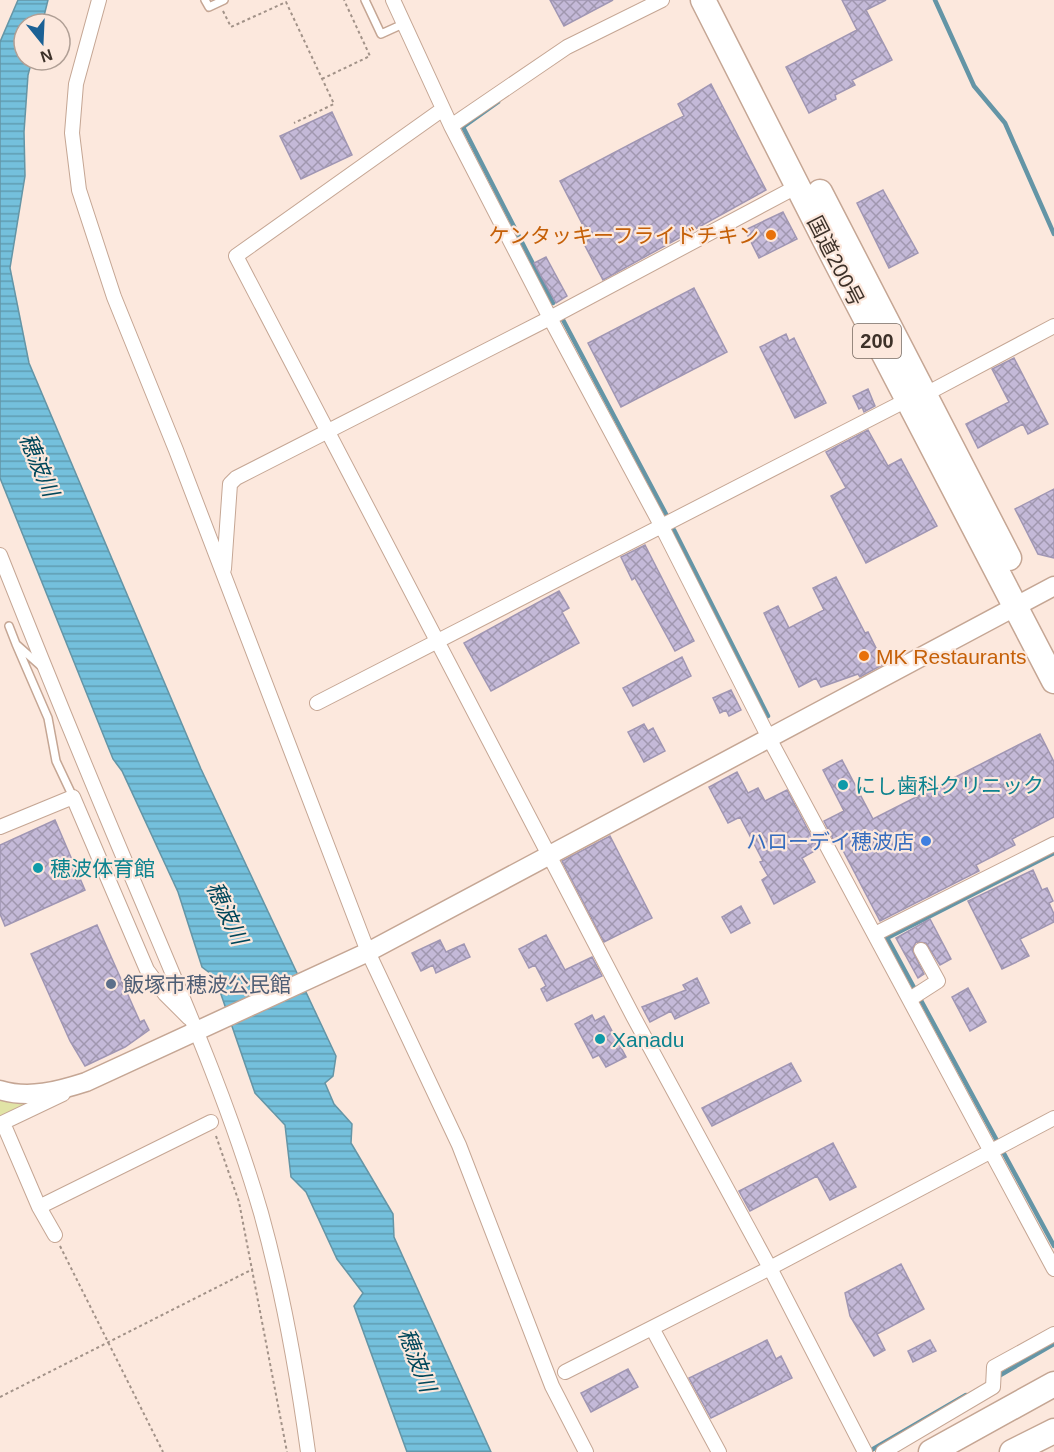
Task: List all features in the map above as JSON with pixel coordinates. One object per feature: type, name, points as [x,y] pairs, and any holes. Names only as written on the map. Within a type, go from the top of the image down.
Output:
[{"type":"highway","name":"国道200号","points":[[704,0],[798,186],[916,398],[1023,603],[1054,681]]},
{"type":"highway","name":"国道200号","points":[[722,0],[916,398]]},
{"type":"highway","name":"国道200号","points":[[1023,603],[1054,648]]},
{"type":"highway","points":[[931,1452],[1054,1384]]},
{"type":"highway","points":[[1020,1448],[1054,1431]]},
{"type":"street","points":[[99,0],[76,84],[72,133],[79,190],[114,297],[224,575],[368,952],[459,1146],[552,1386],[586,1452]]},
{"type":"street","points":[[393,0],[451,126],[550,318],[663,527],[770,740],[875,934],[915,995],[997,1150],[1054,1269]]},
{"type":"street","points":[[451,126],[567,47],[662,0]]},
{"type":"street","points":[[443,109],[236,256],[440,642],[649,1047],[770,1268],[865,1451]]},
{"type":"street","points":[[224,575],[230,484],[236,478],[550,318],[798,186]]},
{"type":"street","points":[[317,703],[1054,326]]},
{"type":"street","points":[[0,555],[46,672],[197,1026],[260,1212],[296,1358],[308,1452]]},
{"type":"street","points":[[55,1235],[39,1207],[2,1124],[197,1026],[368,952],[770,740],[1054,586]]},
{"type":"street","points":[[0,827],[73,797],[147,970],[165,994],[197,1026]]},
{"type":"street","points":[[875,934],[1054,844]]},
{"type":"street","points":[[915,995],[938,981],[921,950]]},
{"type":"street","points":[[0,1090],[24,1094],[55,1092],[86,1082]]},
{"type":"street","points":[[565,1372],[770,1268],[1054,1118]]},
{"type":"street","points":[[39,1207],[211,1122]]},
{"type":"street","points":[[652,1328],[719,1452]]},
{"type":"street","points":[[883,1452],[993,1387],[994,1368],[1054,1334]]},
{"type":"lane","points":[[205,0],[208,7],[221,1]]},
{"type":"lane","points":[[365,0],[381,34],[403,24]]},
{"type":"lane","points":[[9,626],[48,718],[56,761],[73,797]]},
{"type":"lane","points":[[16,644],[46,672]]},
{"type":"path","points":[[221,1],[231,27],[290,0]]},
{"type":"path","points":[[322,79],[370,56],[344,0]]},
{"type":"path","points":[[286,2],[334,104],[294,123]]},
{"type":"path","points":[[211,1122],[239,1202],[287,1452]]},
{"type":"path","points":[[55,1235],[163,1452]]},
{"type":"path","points":[[0,1398],[253,1269]]},
{"type":"green space","points":[[0,1099],[35,1102],[0,1120]]},
{"type":"water","points":[[18,0],[48,0],[45,12],[13,12]]},
{"type":"water","name":"穂波川","points":[[12,14],[12,72],[29,72],[24,132],[25,176],[10,268],[29,363],[201,769],[336,1056],[333,1076],[325,1083],[334,1104],[352,1124],[351,1143],[393,1214],[394,1237],[491,1452],[407,1452],[354,1306],[363,1293],[337,1259],[306,1192],[291,1177],[285,1125],[255,1093],[215,977],[202,967],[178,892],[122,771],[113,759],[0,478],[0,42]]},
{"type":"building","points":[[550,0],[613,0],[564,26]]},
{"type":"building","points":[[842,0],[886,0],[866,10],[892,60],[852,80],[855,85],[835,95],[836,99],[809,113],[786,67],[857,30]]},
{"type":"building","points":[[711,84],[766,190],[603,280],[582,240],[589,237],[560,181],[684,116],[678,104]]},
{"type":"building","points":[[332,112],[352,155],[301,179],[280,136]]},
{"type":"building","points":[[883,190],[918,253],[889,268],[857,203]]},
{"type":"building","name":"ケンタッキーフライドチキン","points":[[783,212],[797,239],[759,258],[745,230]]},
{"type":"building","points":[[546,257],[567,296],[556,303],[534,263]]},
{"type":"building","points":[[694,288],[727,352],[621,407],[588,343]]},
{"type":"building","points":[[786,334],[789,341],[794,338],[826,403],[795,418],[760,347]]},
{"type":"building","points":[[1014,358],[1048,424],[1028,434],[1023,424],[978,448],[966,424],[1009,402],[992,369]]},
{"type":"building","points":[[868,389],[875,406],[864,412],[862,407],[859,409],[853,396]]},
{"type":"building","points":[[868,430],[888,466],[901,459],[937,526],[866,563],[831,496],[846,488],[826,452]]},
{"type":"building","points":[[1054,489],[1054,558],[1038,554],[1015,509]]},
{"type":"building","points":[[645,545],[694,641],[675,651],[635,578],[632,580],[621,557]]},
{"type":"building","points":[[836,577],[884,664],[860,677],[858,674],[821,687],[816,678],[799,687],[764,613],[778,606],[789,628],[824,610],[813,588]]},
{"type":"building","points":[[559,591],[569,608],[562,612],[579,643],[491,691],[464,643]]},
{"type":"building","points":[[682,657],[691,676],[633,706],[623,688]]},
{"type":"building","points":[[731,690],[741,710],[729,716],[726,710],[720,713],[713,698]]},
{"type":"building","points":[[644,724],[648,731],[653,728],[665,751],[644,762],[628,732]]},
{"type":"building","name":"ハローデイ穂波店","points":[[1040,734],[1054,762],[1054,817],[1012,839],[1015,845],[976,865],[979,871],[880,921],[837,839],[834,841],[824,821],[844,811],[823,770],[842,760],[873,819]]},
{"type":"building","points":[[737,772],[748,793],[758,788],[765,801],[787,790],[818,849],[802,858],[815,882],[774,904],[762,880],[768,876],[760,862],[763,861],[740,817],[728,823],[709,787]]},
{"type":"building","name":"穂波体育館","points":[[55,820],[85,890],[5,926],[0,914],[0,845]]},
{"type":"building","points":[[610,836],[652,918],[604,942],[562,861]]},
{"type":"building","points":[[1033,870],[1042,890],[1047,888],[1053,901],[1049,903],[1054,914],[1054,922],[1020,939],[1029,956],[1002,969],[968,901]]},
{"type":"building","points":[[741,906],[750,923],[731,933],[722,917]]},
{"type":"building","points":[[930,919],[951,959],[940,965],[926,943],[916,942],[912,950],[924,974],[918,978],[896,938]]},
{"type":"building","name":"飯塚市穂波公民館","points":[[97,925],[140,1022],[144,1020],[149,1030],[125,1047],[85,1066],[70,1041],[31,954]]},
{"type":"building","points":[[546,935],[565,970],[592,957],[602,976],[547,1001],[541,989],[546,986],[535,965],[529,968],[519,949]]},
{"type":"building","points":[[440,940],[446,952],[464,944],[470,957],[436,973],[433,965],[421,971],[412,953]]},
{"type":"building","points":[[697,978],[709,1003],[675,1019],[671,1011],[650,1022],[642,1007],[686,990],[683,985]]},
{"type":"building","points":[[968,988],[986,1022],[970,1031],[952,997]]},
{"type":"building","name":"Xanadu","points":[[592,1015],[595,1021],[604,1016],[626,1057],[606,1067],[599,1055],[593,1058],[575,1024]]},
{"type":"building","points":[[791,1063],[801,1081],[712,1126],[702,1108]]},
{"type":"building","points":[[833,1143],[856,1187],[830,1200],[817,1176],[750,1211],[739,1191]]},
{"type":"building","points":[[901,1264],[924,1309],[877,1334],[885,1350],[874,1356],[850,1316],[845,1293]]},
{"type":"building","points":[[767,1340],[776,1359],[781,1356],[792,1378],[711,1418],[689,1378]]},
{"type":"building","points":[[930,1340],[936,1351],[913,1362],[908,1351]]},
{"type":"building","points":[[628,1369],[638,1387],[591,1412],[581,1393]]},
{"type":"waterway","points":[[935,0],[974,86],[1005,123],[1054,234]]},
{"type":"waterway","points":[[498,102],[463,127],[553,303]]},
{"type":"waterway","points":[[562,318],[667,516]]},
{"type":"waterway","points":[[674,530],[768,716]]},
{"type":"waterway","points":[[887,938],[1054,853]]},
{"type":"waterway","points":[[885,934],[1054,1246]]},
{"type":"waterway","points":[[997,1377],[1054,1344]]},
{"type":"waterway","points":[[868,1452],[966,1395]]},
{"type":"place","name":"ケンタッキーフライドチキン","points":[[771,235]]},
{"type":"place","name":"MK Restaurants","points":[[864,656]]},
{"type":"place","name":"にし歯科クリニック","points":[[843,785]]},
{"type":"place","name":"ハローデイ穂波店","points":[[926,841]]},
{"type":"place","name":"穂波体育館","points":[[38,868]]},
{"type":"place","name":"飯塚市穂波公民館","points":[[111,984]]},
{"type":"place","name":"Xanadu","points":[[600,1039]]}]
